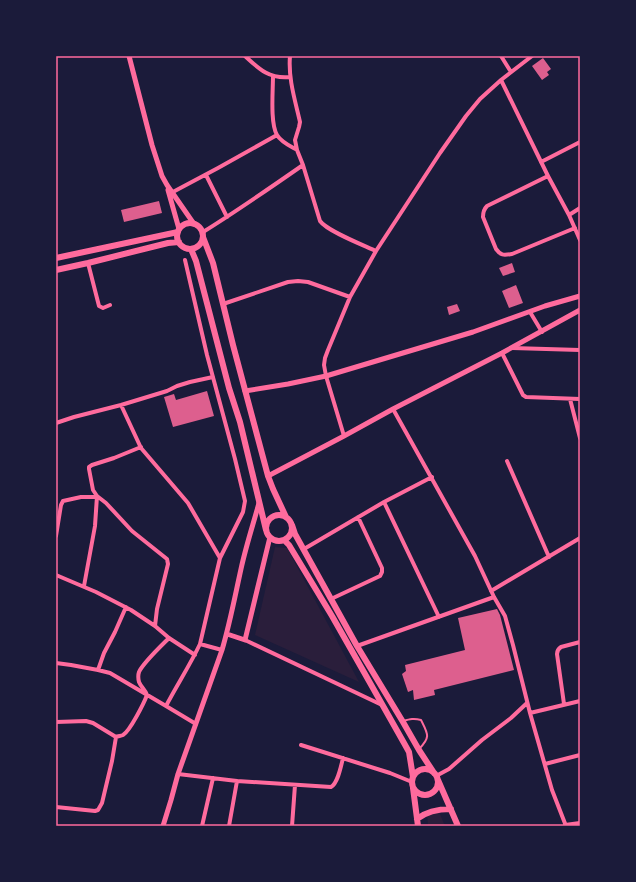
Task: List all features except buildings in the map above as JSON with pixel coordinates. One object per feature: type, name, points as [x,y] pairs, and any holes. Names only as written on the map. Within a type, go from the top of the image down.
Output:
[{"type":"main road","points":[[56,258],[179,230],[187,224],[194,224],[198,226],[203,234],[213,263],[245,391],[268,476],[273,489],[286,517],[291,522],[304,549],[357,646],[436,776],[458,826]]},
{"type":"main road","points":[[179,230],[179,242],[183,247],[191,249],[200,244],[203,234]]},
{"type":"main road","points":[[56,270],[168,243],[179,242]]},
{"type":"main road","points":[[191,249],[196,261],[229,388],[240,422],[266,530],[270,537],[281,541],[290,534],[292,526]]},
{"type":"main road","points":[[266,530],[267,522],[272,517],[279,515],[286,517]]},
{"type":"main road","points":[[284,540],[289,545],[332,616],[409,752],[418,826]]},
{"type":"main road","points":[[426,770],[436,776],[436,788],[430,794],[422,794],[415,790],[413,782],[415,774],[418,771],[426,770]]},
{"type":"main road","points":[[417,819],[423,814],[432,811],[451,809]]},
{"type":"street","points":[[129,56],[152,145],[162,176],[170,193],[194,224]]},
{"type":"street","points":[[245,56],[261,70],[273,76],[290,77]]},
{"type":"street","points":[[290,56],[290,77],[300,122],[296,140],[297,150],[321,223],[330,229],[376,251]]},
{"type":"street","points":[[501,56],[511,72]]},
{"type":"street","points":[[344,436],[324,366],[325,358],[350,297],[376,251],[466,116],[480,99],[501,80],[532,56]]},
{"type":"street","points":[[273,76],[272,107],[277,135],[289,146],[297,150]]},
{"type":"street","points":[[501,80],[548,176],[569,215],[580,240]]},
{"type":"street","points":[[170,193],[206,175],[277,135]]},
{"type":"street","points":[[541,162],[580,142]]},
{"type":"street","points":[[203,234],[303,165]]},
{"type":"street","points":[[206,175],[227,218]]},
{"type":"street","points":[[548,176],[484,208],[483,217],[496,249],[499,254],[512,254],[575,228]]},
{"type":"street","points":[[170,193],[179,230]]},
{"type":"street","points":[[569,215],[580,208]]},
{"type":"street","points":[[166,706],[200,644],[220,558],[242,512],[245,501],[185,260]]},
{"type":"street","points":[[88,263],[100,306],[103,308],[110,305]]},
{"type":"street","points":[[223,304],[288,282],[298,281],[308,282],[350,297]]},
{"type":"street","points":[[245,391],[326,376],[473,332],[580,296]]},
{"type":"street","points":[[268,476],[393,409],[502,354],[580,310]]},
{"type":"street","points":[[530,312],[542,332]]},
{"type":"street","points":[[571,315],[580,315]]},
{"type":"street","points":[[512,348],[580,350]]},
{"type":"street","points":[[502,354],[523,395],[526,397],[580,399]]},
{"type":"street","points":[[56,423],[167,391],[190,382],[213,377]]},
{"type":"street","points":[[570,399],[580,438]]},
{"type":"street","points":[[121,405],[140,447],[188,503],[220,558]]},
{"type":"street","points":[[393,409],[475,556],[491,591],[505,616],[527,703],[552,790],[565,825],[580,823]]},
{"type":"street","points":[[84,586],[95,526],[97,497],[88,469],[89,466],[120,456],[140,447]]},
{"type":"street","points":[[507,461],[549,557]]},
{"type":"street","points":[[304,549],[384,502],[432,477]]},
{"type":"street","points":[[56,536],[63,501],[81,497],[97,497],[106,504],[132,531],[167,559],[168,564],[154,626]]},
{"type":"street","points":[[384,502],[439,617]]},
{"type":"street","points":[[162,826],[178,774],[227,634],[250,532],[259,503]]},
{"type":"street","points":[[331,599],[380,576],[382,572],[382,568],[358,517]]},
{"type":"street","points":[[245,640],[270,537]]},
{"type":"street","points":[[491,591],[580,538]]},
{"type":"street","points":[[56,575],[84,586],[126,607],[195,655]]},
{"type":"street","points":[[357,646],[494,597]]},
{"type":"street","points":[[98,670],[104,653],[126,607]]},
{"type":"street","points":[[227,634],[245,640],[383,706]]},
{"type":"street","points":[[147,695],[146,691],[138,681],[138,674],[169,638]]},
{"type":"street","points":[[564,704],[557,651],[561,646],[580,642]]},
{"type":"street","points":[[200,644],[222,650]]},
{"type":"street","points":[[56,663],[71,664],[110,673],[196,724]]},
{"type":"street","points":[[56,722],[86,721],[93,723],[116,737],[123,735],[136,717],[147,695]]},
{"type":"street","points":[[530,713],[580,700]]},
{"type":"street","points":[[436,776],[449,769],[527,703]]},
{"type":"street","points":[[56,807],[95,811],[98,810],[102,803],[116,737]]},
{"type":"street","points":[[302,745],[390,773],[413,782]]},
{"type":"street","points":[[545,764],[580,755]]},
{"type":"street","points":[[178,774],[237,781],[326,787],[333,786],[336,782],[343,758]]},
{"type":"street","points":[[202,826],[213,778]]},
{"type":"street","points":[[229,826],[237,781]]},
{"type":"street","points":[[292,826],[295,785]]},
{"type":"lane","points":[[403,722],[416,718],[421,720],[428,735],[426,742],[419,750]]},
{"type":"shaded area","points":[[275,547],[287,548],[359,682],[255,635]]},
{"type":"shaded area","points":[[437,807],[445,826],[428,826],[427,811]]}]
